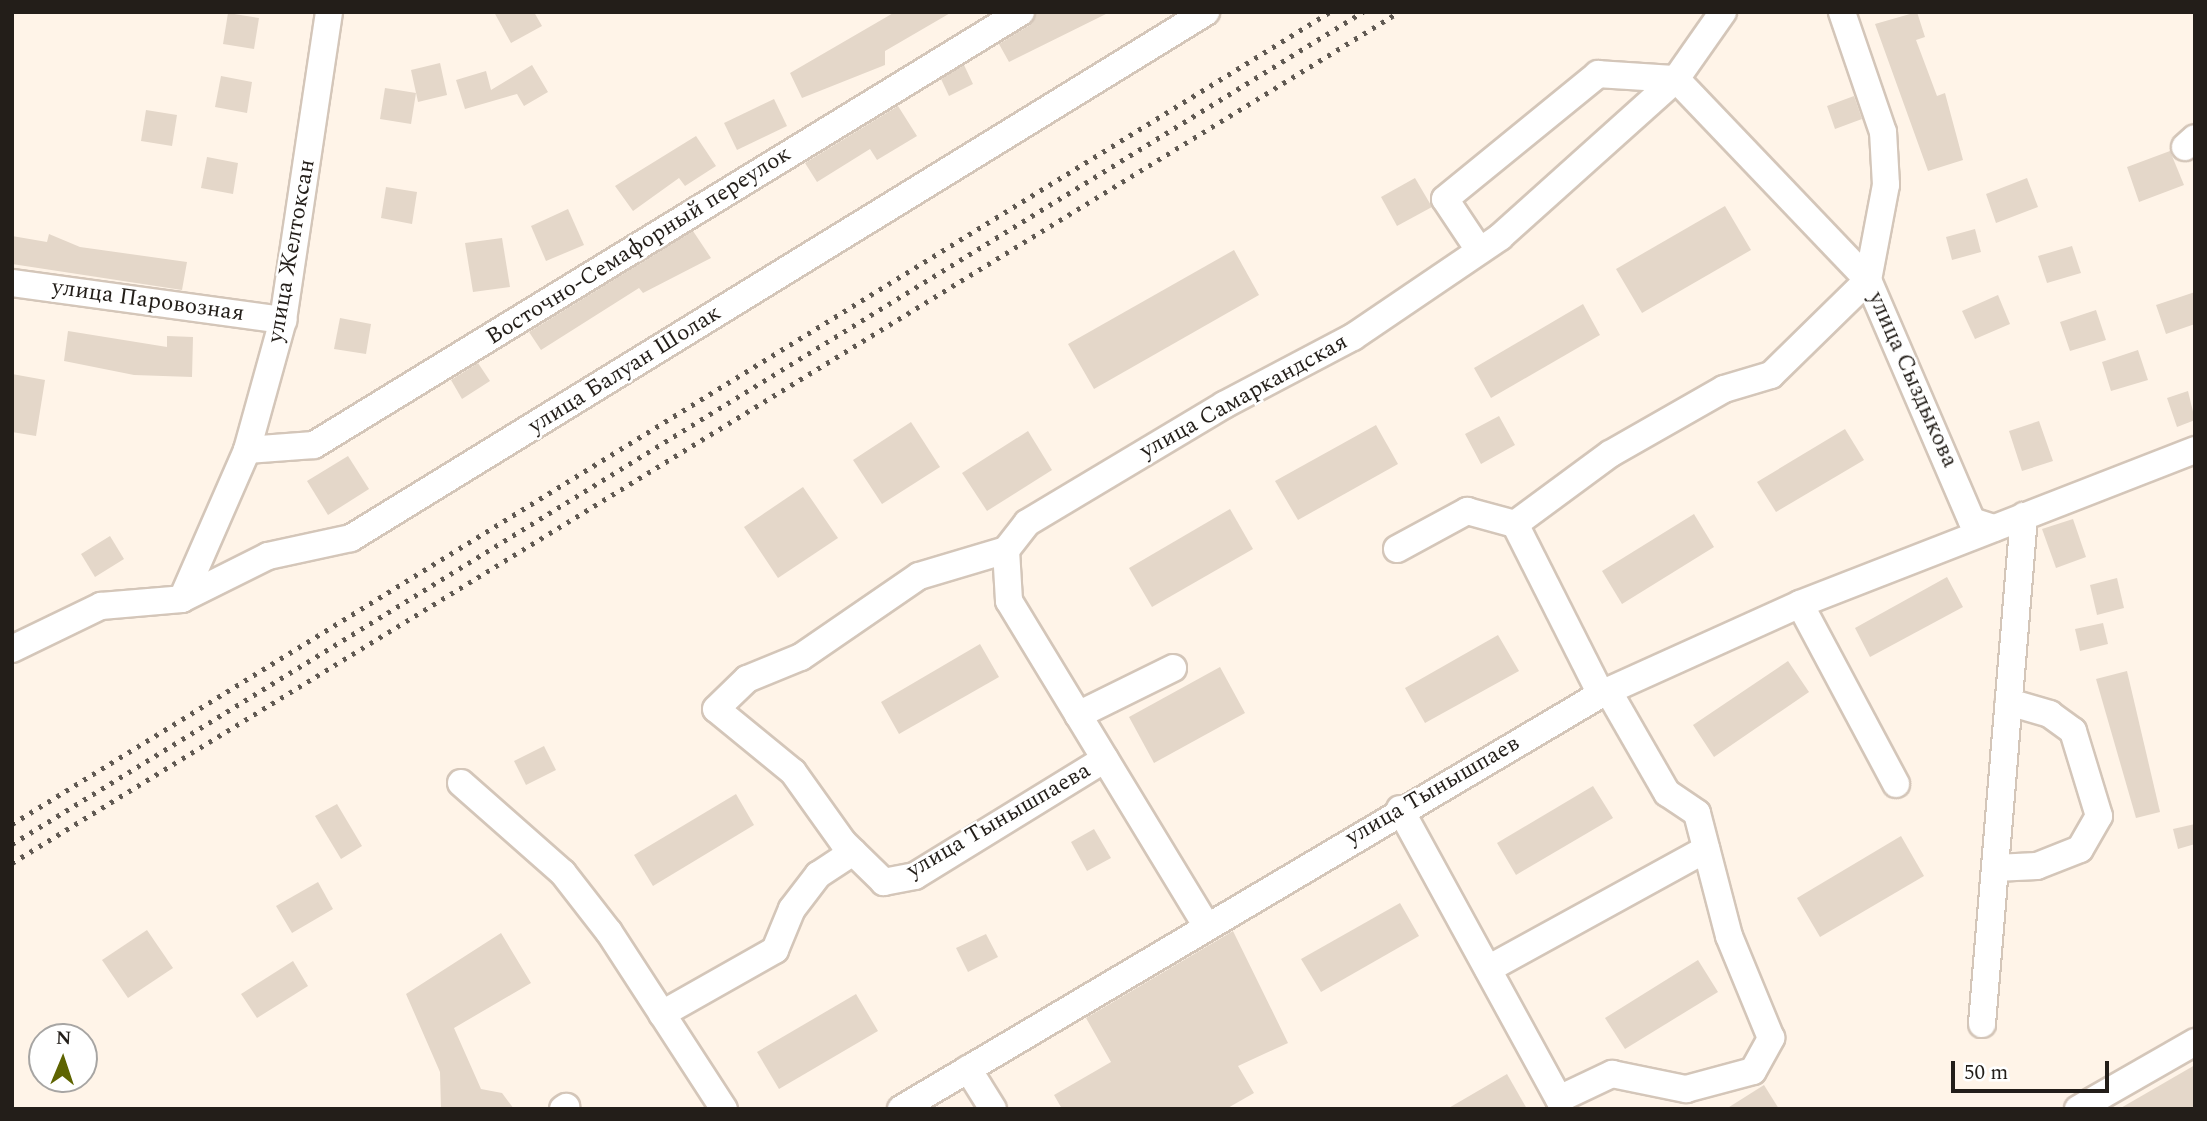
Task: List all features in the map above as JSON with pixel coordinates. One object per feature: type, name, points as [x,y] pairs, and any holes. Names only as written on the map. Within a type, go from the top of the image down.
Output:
[{"type":"street","name":"улица Желтоксан","points":[[182,599],[247,450],[284,320],[329,12]]},
{"type":"street","name":"Восточно-Семафорный переулок","points":[[247,450],[314,445],[1021,12]]},
{"type":"street","name":"улица Балуан Шолак","points":[[12,649],[101,606],[182,599],[268,556],[351,538],[1206,12]]},
{"type":"street","name":"улица Самаркандская","points":[[1006,550],[1027,523],[1224,405],[1353,337],[1479,250],[1676,79],[1723,12]]},
{"type":"street","points":[[1515,524],[1610,453],[1724,389],[1770,375],[1868,280],[1885,185],[1883,132],[1842,12]]},
{"type":"street","points":[[1479,250],[1445,199],[1598,74],[1676,79]]},
{"type":"street","name":"улица Сыздыкова","points":[[1676,79],[1868,280],[1972,521],[1994,528]]},
{"type":"street","name":"улица Паровозная","points":[[12,283],[284,320]]},
{"type":"street","name":"улица Тынышпаев","points":[[901,1109],[1205,923],[1605,693],[1800,604],[2195,450]]},
{"type":"street","points":[[1397,549],[1466,512],[1515,524],[1605,693],[1667,793],[1697,813],[1730,936],[1772,1038],[1753,1071],[1686,1090],[1612,1074],[1557,1104],[1488,969],[1400,809]]},
{"type":"street","points":[[1982,1024],[2024,516]]},
{"type":"street","name":"улица Тынышпаева","points":[[1105,759],[915,876],[884,882],[853,852],[793,772],[716,709],[747,679],[801,657],[919,576],[1006,550],[1009,601],[1205,923]]},
{"type":"street","points":[[1800,604],[1896,783]]},
{"type":"street","points":[[1079,715],[1173,668]]},
{"type":"street","points":[[1995,868],[2037,866],[2080,849],[2099,816],[2073,731],[2050,714],[2009,702]]},
{"type":"street","points":[[461,783],[563,873],[663,1014],[724,1109]]},
{"type":"street","points":[[1488,969],[1706,849]]},
{"type":"street","points":[[663,1014],[775,950],[792,909],[818,875],[853,852]]},
{"type":"street","points":[[2078,1109],[2195,1042]]},
{"type":"street","points":[[968,1069],[993,1109]]},
{"type":"building","points":[[494,12],[534,12],[542,26],[511,43]]},
{"type":"building","points":[[895,12],[952,12],[885,51],[885,65],[802,98],[790,73]]},
{"type":"building","points":[[1037,12],[1110,12],[1009,62],[999,44],[1030,25]]},
{"type":"building","points":[[1917,12],[1925,37],[1916,40],[1937,96],[1945,93],[1963,160],[1928,171],[1875,24]]},
{"type":"building","points":[[228,13],[259,18],[254,49],[223,44]]},
{"type":"building","points":[[440,63],[447,95],[418,102],[411,70]]},
{"type":"building","points":[[532,65],[548,92],[524,106],[517,94],[465,109],[456,80],[486,71],[491,90]]},
{"type":"building","points":[[964,65],[973,84],[949,96],[941,79]]},
{"type":"building","points":[[221,76],[252,82],[247,113],[215,107]]},
{"type":"building","points":[[385,88],[416,93],[411,124],[380,119]]},
{"type":"building","points":[[1854,96],[1862,119],[1835,129],[1827,106]]},
{"type":"building","points":[[774,99],[787,126],[737,150],[724,123]]},
{"type":"building","points":[[898,106],[917,136],[877,160],[870,149],[817,182],[805,163]]},
{"type":"building","points":[[146,110],[177,115],[172,146],[141,141]]},
{"type":"building","points":[[696,136],[716,166],[685,186],[679,178],[633,211],[615,186]]},
{"type":"building","points":[[2170,151],[2184,185],[2139,202],[2127,167]]},
{"type":"building","points":[[207,157],[238,163],[233,194],[201,188]]},
{"type":"building","points":[[1415,178],[1432,207],[1397,226],[1381,197]]},
{"type":"building","points":[[2027,178],[2038,207],[1996,223],[1986,194]]},
{"type":"building","points":[[386,187],[417,192],[412,224],[381,218]]},
{"type":"building","points":[[1725,206],[1751,250],[1642,313],[1616,269]]},
{"type":"building","points":[[568,209],[584,245],[546,261],[531,226]]},
{"type":"building","points":[[1975,229],[1981,252],[1952,260],[1946,237]]},
{"type":"building","points":[[693,231],[711,258],[643,293],[639,288],[541,350],[529,332]]},
{"type":"building","points":[[49,234],[80,247],[187,262],[182,290],[12,264],[12,236],[47,242]]},
{"type":"building","points":[[502,238],[510,287],[473,292],[465,243]]},
{"type":"building","points":[[2072,246],[2081,273],[2047,283],[2038,256]]},
{"type":"building","points":[[1234,250],[1259,295],[1094,389],[1068,344]]},
{"type":"building","points":[[2195,292],[2195,324],[2166,334],[2156,305]]},
{"type":"building","points":[[1998,295],[2010,324],[1975,339],[1962,311]]},
{"type":"building","points":[[1583,304],[1600,335],[1491,398],[1474,368]]},
{"type":"building","points":[[2096,310],[2106,340],[2070,351],[2060,322]]},
{"type":"building","points":[[340,318],[371,324],[366,354],[334,349]]},
{"type":"building","points":[[68,331],[167,347],[167,336],[193,337],[192,377],[134,375],[64,361]]},
{"type":"building","points":[[2138,350],[2148,380],[2111,391],[2102,362]]},
{"type":"building","points":[[478,363],[490,381],[462,399],[451,380]]},
{"type":"building","points":[[12,374],[45,380],[36,436],[12,432]]},
{"type":"building","points":[[2188,391],[2195,420],[2177,427],[2167,398]]},
{"type":"building","points":[[1499,416],[1515,445],[1481,464],[1465,434]]},
{"type":"building","points":[[2039,421],[2053,461],[2022,471],[2009,431]]},
{"type":"building","points":[[911,422],[940,467],[882,504],[853,460]]},
{"type":"building","points":[[1376,425],[1398,464],[1298,520],[1275,481]]},
{"type":"building","points":[[1845,429],[1864,460],[1776,512],[1757,482]]},
{"type":"building","points":[[1028,431],[1052,470],[987,511],[962,473]]},
{"type":"building","points":[[348,456],[369,489],[328,515],[307,481]]},
{"type":"building","points":[[803,487],[838,538],[778,578],[744,527]]},
{"type":"building","points":[[1230,509],[1253,549],[1152,607],[1129,568]]},
{"type":"building","points":[[1694,514],[1714,547],[1622,604],[1602,571]]},
{"type":"building","points":[[2073,519],[2086,557],[2056,568],[2042,529]]},
{"type":"building","points":[[110,536],[124,559],[95,577],[81,554]]},
{"type":"building","points":[[1947,577],[1963,607],[1870,657],[1855,628]]},
{"type":"building","points":[[2117,578],[2124,608],[2097,615],[2090,585]]},
{"type":"building","points":[[2103,623],[2108,644],[2080,651],[2075,629]]},
{"type":"building","points":[[1498,635],[1519,671],[1425,723],[1405,688]]},
{"type":"building","points":[[980,644],[999,677],[899,734],[881,702]]},
{"type":"building","points":[[1788,661],[1809,692],[1714,757],[1693,725]]},
{"type":"building","points":[[1220,667],[1245,713],[1154,763],[1129,717]]},
{"type":"building","points":[[2127,671],[2160,812],[2136,818],[2096,679]]},
{"type":"building","points":[[544,746],[556,770],[526,785],[514,761]]},
{"type":"building","points":[[1593,786],[1613,818],[1516,875],[1497,843]]},
{"type":"building","points":[[736,794],[754,825],[653,886],[634,855]]},
{"type":"building","points":[[337,804],[362,846],[341,859],[315,816]]},
{"type":"building","points":[[2195,824],[2195,844],[2178,849],[2173,829]]},
{"type":"building","points":[[1094,829],[1111,858],[1087,871],[1071,842]]},
{"type":"building","points":[[1901,836],[1924,876],[1820,937],[1797,898]]},
{"type":"building","points":[[318,882],[333,909],[292,933],[276,906]]},
{"type":"building","points":[[1400,903],[1419,936],[1321,992],[1301,959]]},
{"type":"building","points":[[147,930],[173,968],[128,998],[102,960]]},
{"type":"building","points":[[1233,931],[1288,1043],[1238,1066],[1254,1093],[1226,1109],[1062,1109],[1054,1095],[1111,1062],[1086,1018]]},
{"type":"building","points":[[501,933],[531,983],[454,1028],[481,1089],[502,1093],[514,1109],[441,1109],[440,1072],[406,994]]},
{"type":"building","points":[[986,934],[998,957],[968,972],[956,948]]},
{"type":"building","points":[[1698,960],[1718,992],[1625,1049],[1605,1018]]},
{"type":"building","points":[[293,961],[308,986],[257,1018],[241,994]]},
{"type":"building","points":[[856,994],[878,1031],[779,1089],[757,1052]]},
{"type":"building","points":[[2195,1065],[2195,1109],[2119,1109]]},
{"type":"building","points":[[1507,1074],[1527,1109],[1447,1109]]},
{"type":"building","points":[[1764,1085],[1779,1109],[1726,1109]]},
{"type":"railway","points":[[12,824],[1330,12]]},
{"type":"railway","points":[[12,844],[1363,12]]},
{"type":"railway","points":[[12,863],[1399,12]]}]
